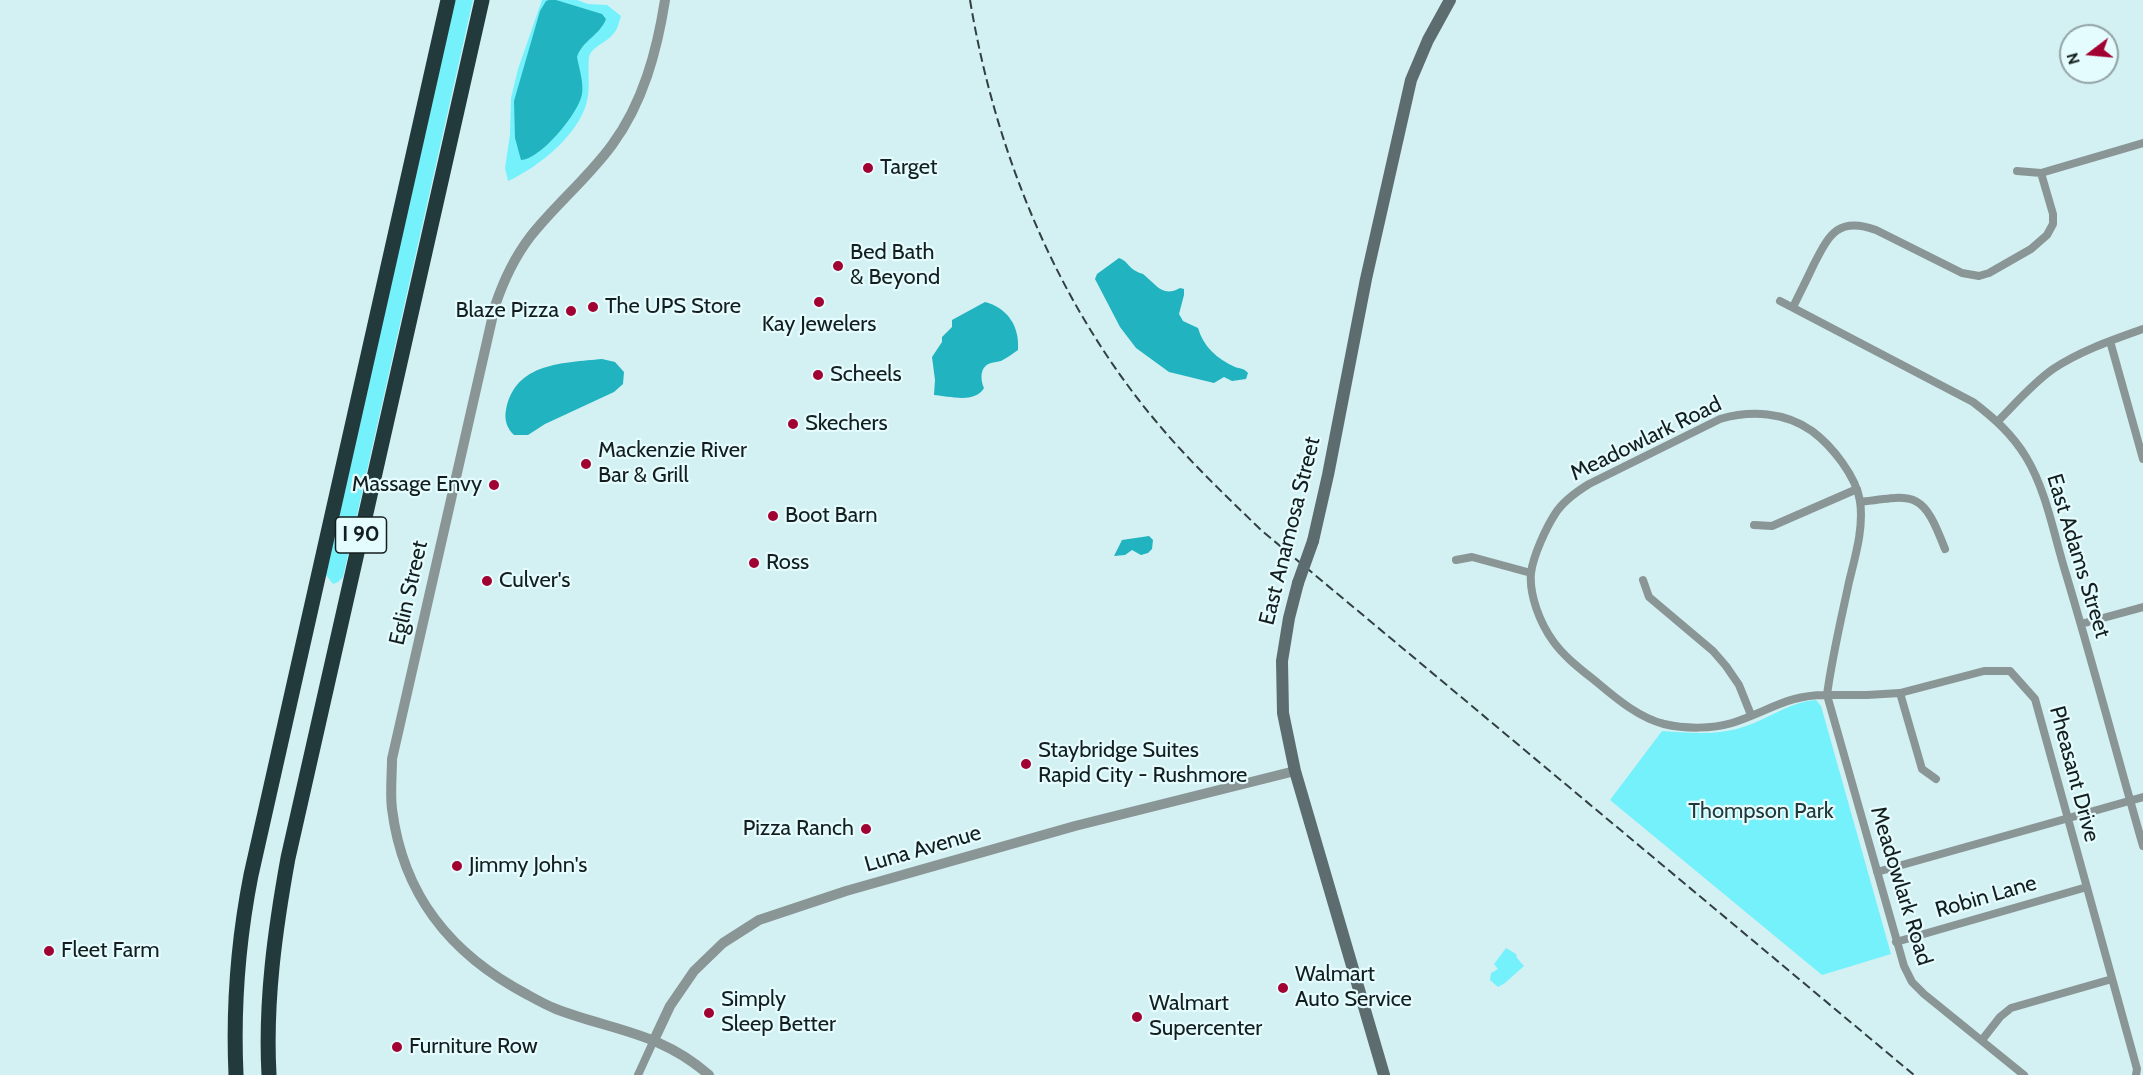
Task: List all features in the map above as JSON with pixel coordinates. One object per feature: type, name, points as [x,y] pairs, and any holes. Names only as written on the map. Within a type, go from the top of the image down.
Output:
[{"type":"highway","points":[[412,164],[443,0]]},
{"type":"highway","name":"I 90","points":[[236,1075],[235,1018],[238,970],[248,891],[448,0]]},
{"type":"highway","name":"I 90","points":[[269,1075],[268,1011],[279,909],[288,858],[483,0]]},
{"type":"main road","name":"East Anamosa Street","points":[[1384,1075],[1295,771],[1282,713],[1282,661],[1289,618],[1328,475],[1365,279],[1411,80],[1428,40],[1450,0]]},
{"type":"street","name":"Eglin Street","points":[[665,0],[649,72],[623,129],[600,160],[530,237],[512,266],[495,306],[392,759],[391,784],[394,824],[404,862],[411,878],[432,917],[480,967],[510,986],[555,1009],[654,1040],[687,1058],[709,1075]]},
{"type":"street","points":[[2017,171],[2041,173],[2143,143]]},
{"type":"street","points":[[1793,308],[1827,238],[1839,229],[1852,225],[1864,225],[1962,273],[1979,276],[1989,273],[2031,249],[2048,235],[2053,224],[2053,214],[2041,173]]},
{"type":"street","name":"East Adams Street","points":[[1780,301],[1973,402],[1998,421],[2027,459],[2039,484],[2081,624],[2143,846]]},
{"type":"street","points":[[1998,421],[2051,371],[2071,358],[2143,329]]},
{"type":"street","points":[[2110,341],[2143,459]]},
{"type":"street","name":"Meadowlark Road","points":[[1827,694],[1810,694],[1794,698],[1732,723],[1705,727],[1664,724],[1644,717],[1613,696],[1572,662],[1553,642],[1542,623],[1534,601],[1531,573],[1537,552],[1555,513],[1573,495],[1589,484],[1710,424],[1735,415],[1751,413],[1772,415],[1805,427],[1820,437],[1839,457],[1857,489],[1860,502],[1859,539],[1831,663],[1827,694],[1896,942],[1912,982],[2024,1075]]},
{"type":"street","points":[[1754,525],[1772,526],[1857,489]]},
{"type":"street","points":[[1860,502],[1902,497],[1916,500],[1935,524],[1945,549]]},
{"type":"street","points":[[1456,561],[1472,557],[1531,573]]},
{"type":"street","points":[[1643,580],[1649,597],[1713,651],[1726,666],[1739,685],[1751,715]]},
{"type":"street","points":[[2081,624],[2143,607]]},
{"type":"street","name":"Pheasant Drive","points":[[1827,694],[1900,693],[1984,671],[2010,671],[2035,699],[2137,1069],[2136,1075]]},
{"type":"street","points":[[1900,693],[1922,769],[1935,779]]},
{"type":"street","name":"Luna Avenue","points":[[638,1075],[670,1006],[694,971],[723,943],[759,920],[846,891],[1116,814],[1295,771]]},
{"type":"street","points":[[1876,872],[2143,797]]},
{"type":"street","name":"Robin Lane","points":[[1896,942],[2086,887]]},
{"type":"street","points":[[1982,1040],[2010,1008],[2112,979]]},
{"type":"green space","points":[[454,0],[473,0],[343,577],[333,584],[326,575]]},
{"type":"green space","points":[[542,0],[577,0],[588,4],[607,5],[621,16],[615,31],[590,54],[588,96],[578,122],[558,147],[533,167],[508,181],[505,168],[510,135],[511,98],[518,69]]},
{"type":"green space","name":"Thompson Park","points":[[1816,700],[1821,706],[1891,954],[1822,975],[1610,800],[1662,731],[1704,733],[1736,729],[1797,704]]},
{"type":"green space","points":[[1506,948],[1516,954],[1524,966],[1498,987],[1490,980],[1491,973],[1498,969],[1494,964]]},
{"type":"shaded area","points":[[549,0],[602,14],[606,19],[600,29],[579,51],[577,57],[582,80],[582,94],[574,112],[548,144],[529,158],[521,160],[515,138],[514,101],[540,11]]},
{"type":"shaded area","points":[[1119,258],[1164,291],[1184,289],[1179,314],[1183,321],[1198,328],[1203,341],[1217,356],[1228,364],[1247,371],[1246,379],[1232,381],[1224,377],[1214,383],[1169,372],[1136,348],[1120,327],[1095,279],[1097,274]]},
{"type":"shaded area","points":[[985,302],[1000,309],[1011,320],[1017,334],[1018,350],[1001,361],[985,367],[982,377],[984,388],[980,393],[968,398],[934,395],[932,357],[942,342],[942,337],[952,327],[952,320]]},
{"type":"shaded area","points":[[602,359],[615,362],[624,372],[623,384],[614,392],[545,424],[528,435],[512,433],[505,417],[511,394],[519,382],[530,374],[557,364]]},
{"type":"shaded area","points":[[1149,536],[1153,540],[1152,549],[1148,553],[1141,555],[1132,550],[1125,555],[1114,556],[1122,540]]},
{"type":"railway","points":[[970,0],[981,57],[996,113],[1013,168],[1035,222],[1059,274],[1087,325],[1119,373],[1167,434],[1261,530],[1914,1075]]},
{"type":"place","name":"Target","points":[[868,168]]},
{"type":"place","name":"Bed Bath & Beyond","points":[[838,266]]},
{"type":"place","name":"Kay Jewelers","points":[[819,302]]},
{"type":"place","name":"The UPS Store","points":[[593,307]]},
{"type":"place","name":"Blaze Pizza","points":[[571,311]]},
{"type":"place","name":"Scheels","points":[[818,375]]},
{"type":"place","name":"Skechers","points":[[793,424]]},
{"type":"place","name":"Mackenzie River Bar & Grill","points":[[586,464]]},
{"type":"place","name":"Massage Envy","points":[[494,485]]},
{"type":"place","name":"Boot Barn","points":[[773,516]]},
{"type":"place","name":"Ross","points":[[754,563]]},
{"type":"place","name":"Culver's","points":[[487,581]]},
{"type":"place","name":"Staybridge Suites Rapid City - Rushmore","points":[[1026,764]]},
{"type":"place","name":"Pizza Ranch","points":[[866,829]]},
{"type":"place","name":"Jimmy John's","points":[[457,866]]},
{"type":"place","name":"Fleet Farm","points":[[49,951]]},
{"type":"place","name":"Walmart Auto Service","points":[[1283,988]]},
{"type":"place","name":"Simply Sleep Better","points":[[709,1013]]},
{"type":"place","name":"Walmart Supercenter","points":[[1137,1017]]},
{"type":"place","name":"Furniture Row","points":[[397,1047]]}]
